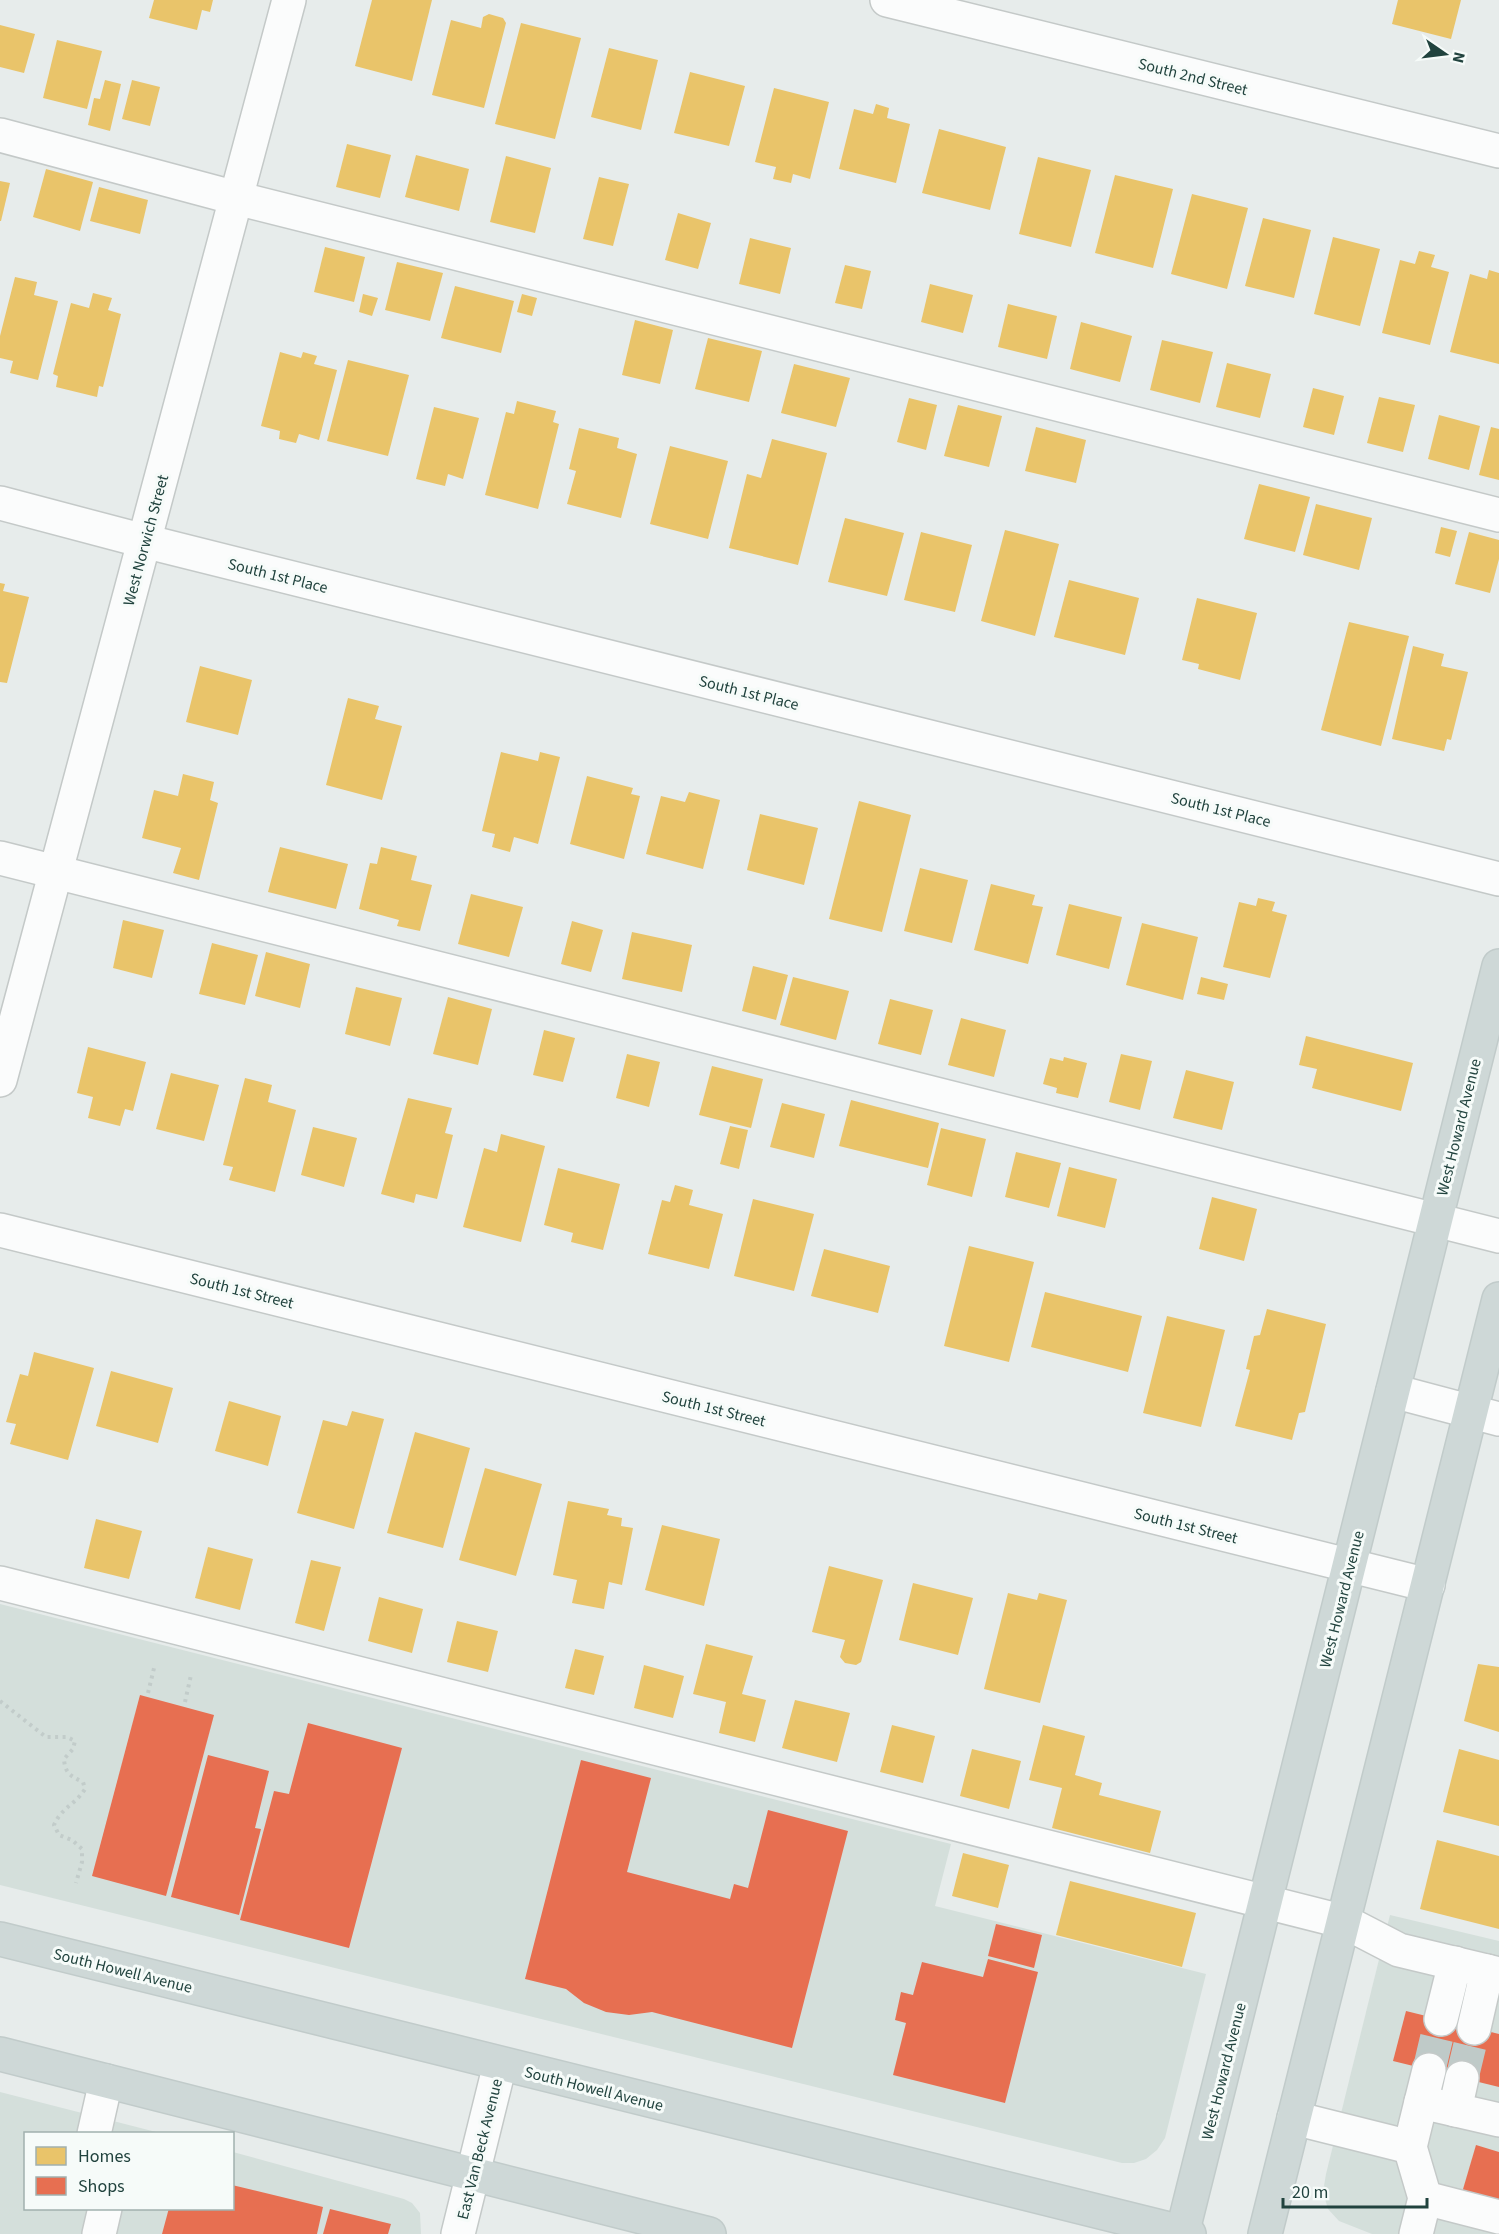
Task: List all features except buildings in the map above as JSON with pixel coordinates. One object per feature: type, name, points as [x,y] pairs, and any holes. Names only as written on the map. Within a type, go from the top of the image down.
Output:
[{"type":"main road","name":"West Howard Avenue","points":[[1184,2233],[1499,966]]},
{"type":"main road","points":[[1265,2234],[1428,1585],[1485,1416],[1499,1299]]},
{"type":"main road","name":"South Howell Avenue","points":[[0,1939],[1184,2233]]},
{"type":"main road","points":[[0,2054],[709,2234]]},
{"type":"street","name":"West Norwich Street","points":[[0,1080],[289,0]]},
{"type":"street","name":"South 2nd Street","points":[[887,0],[1499,152]]},
{"type":"street","points":[[0,135],[236,198],[1499,515]]},
{"type":"street","name":"South 1st Place","points":[[0,503],[144,542],[1499,879]]},
{"type":"street","points":[[0,858],[1499,1236]]},
{"type":"street","name":"South 1st Street","points":[[0,1230],[1428,1585]]},
{"type":"street","points":[[1393,1391],[1485,1416]]},
{"type":"street","points":[[0,1583],[1345,1922],[1399,1950],[1493,1973],[1474,2028]]},
{"type":"street","points":[[1441,2019],[1455,1963]]},
{"type":"street","name":"East Van Beck Avenue","points":[[458,2234],[500,2064]]},
{"type":"street","points":[[1416,2234],[1425,2198],[1410,2147],[1429,2070]]},
{"type":"street","points":[[1455,2110],[1462,2078]]},
{"type":"street","points":[[94,2132],[106,2081]]},
{"type":"street","points":[[1421,2102],[1455,2110],[1498,2115]]},
{"type":"street","points":[[1294,2118],[1410,2147]]},
{"type":"street","points":[[1425,2198],[1499,2217]]},
{"type":"street","points":[[99,2234],[105,2210]]},
{"type":"path","points":[[0,1701],[46,1737],[67,1737],[75,1741],[73,1749],[64,1759],[64,1769],[70,1776],[83,1782],[85,1789],[78,1799],[60,1812],[54,1825],[58,1835],[72,1840],[82,1849],[82,1862],[76,1883]]},
{"type":"shaded area","points":[[0,1604],[951,1844],[935,1906],[1206,1974],[1165,2138],[1157,2150],[1146,2159],[1134,2163],[1122,2163],[0,1885]]},
{"type":"shaded area","points":[[1390,1915],[1499,1941],[1499,2234],[1372,2234],[1339,2221],[1328,2209],[1323,2192],[1326,2174]]},
{"type":"shaded area","points":[[0,2092],[156,2132],[24,2132],[24,2210],[234,2210],[234,2152],[404,2199],[412,2203],[420,2213],[421,2234],[0,2234]]},
{"type":"tunnel","points":[[1429,2070],[1441,2019]]},
{"type":"tunnel","points":[[1462,2078],[1474,2028]]}]
